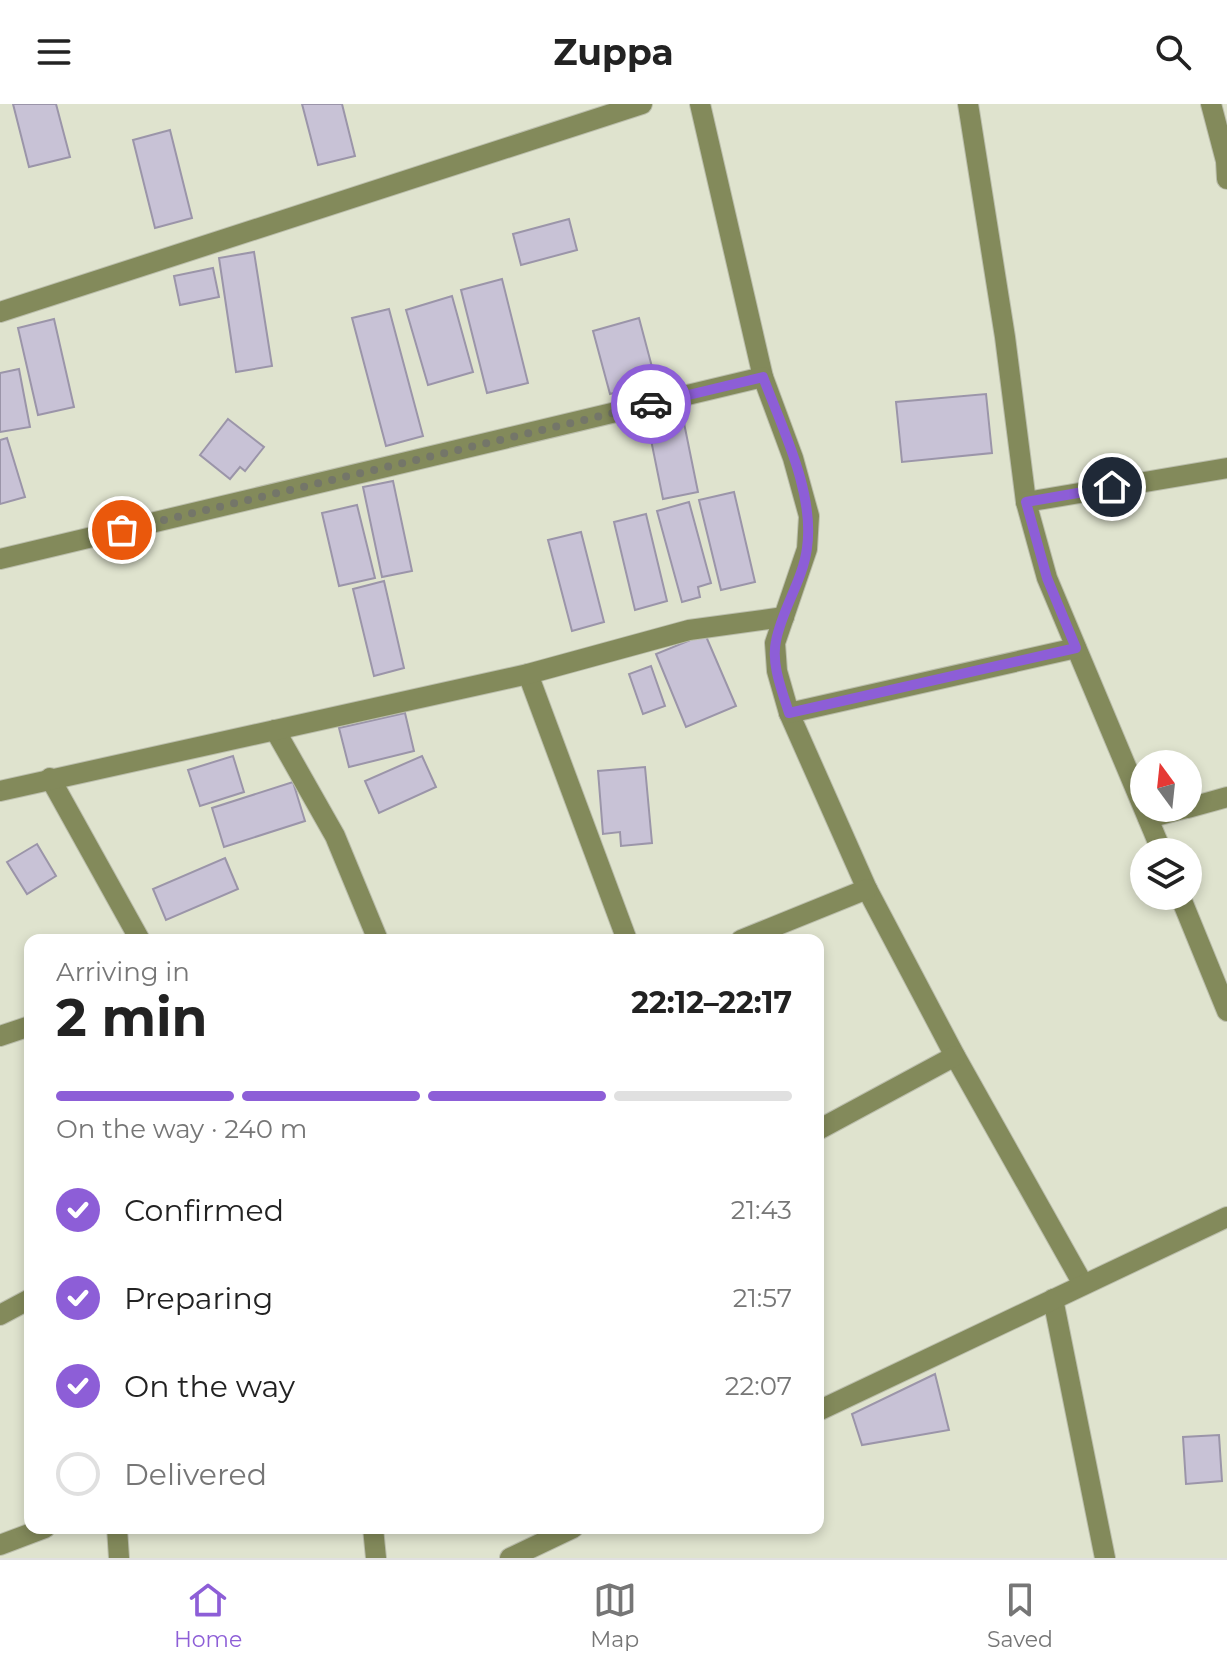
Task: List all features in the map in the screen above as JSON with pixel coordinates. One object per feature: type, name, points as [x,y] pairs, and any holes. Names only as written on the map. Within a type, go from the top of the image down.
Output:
[{"type":"street","points":[[0,312],[642,104]]},
{"type":"street","points":[[700,104],[763,377],[793,458],[809,516],[807,549],[775,643],[777,671],[789,713],[867,889],[955,1056],[1083,1284]]},
{"type":"street","points":[[968,104],[1005,337],[1026,502],[1047,578],[1130,776]]},
{"type":"street","points":[[1211,104],[1227,161],[1227,179]]},
{"type":"street","points":[[0,559],[763,377]]},
{"type":"street","points":[[1026,502],[1227,468]]},
{"type":"street","points":[[0,791],[528,674],[689,630],[784,617]]},
{"type":"street","points":[[789,713],[1076,648]]},
{"type":"street","points":[[528,674],[625,934]]},
{"type":"street","points":[[275,730],[335,836],[376,934]]},
{"type":"street","points":[[50,778],[137,934]]},
{"type":"street","points":[[1202,804],[1227,797]]},
{"type":"street","points":[[756,934],[867,889]]},
{"type":"street","points":[[1186,910],[1227,1011]]},
{"type":"street","points":[[0,1036],[24,1028]]},
{"type":"street","points":[[824,1127],[955,1056]]},
{"type":"street","points":[[824,1408],[1227,1217]]},
{"type":"street","points":[[1053,1299],[1105,1558]]},
{"type":"street","points":[[0,1315],[24,1302]]},
{"type":"street","points":[[0,1545],[29,1534]]},
{"type":"street","points":[[117,1534],[119,1558]]},
{"type":"street","points":[[374,1534],[376,1558]]},
{"type":"street","points":[[510,1558],[560,1534]]},
{"type":"building","points":[[13,104],[56,104],[70,157],[29,167]]},
{"type":"building","points":[[302,104],[342,104],[355,156],[318,165]]},
{"type":"building","points":[[170,130],[192,218],[155,228],[133,140]]},
{"type":"building","points":[[569,219],[577,250],[521,265],[513,234]]},
{"type":"building","points":[[254,252],[272,366],[236,372],[219,258]]},
{"type":"building","points":[[213,268],[219,297],[180,305],[174,276]]},
{"type":"building","points":[[502,279],[528,383],[487,393],[461,290]]},
{"type":"building","points":[[452,296],[473,372],[428,385],[406,310]]},
{"type":"building","points":[[389,309],[423,436],[386,446],[352,318]]},
{"type":"building","points":[[639,318],[656,382],[610,394],[593,331]]},
{"type":"building","points":[[54,319],[74,407],[38,415],[18,328]]},
{"type":"building","points":[[19,369],[30,427],[0,432],[0,373]]},
{"type":"building","points":[[986,394],[992,453],[902,462],[896,402]]},
{"type":"building","points":[[228,419],[264,447],[245,471],[240,467],[230,479],[200,455]]},
{"type":"building","points":[[684,423],[698,492],[663,499],[649,430]]},
{"type":"building","points":[[7,438],[25,497],[0,504],[0,440]]},
{"type":"building","points":[[393,481],[412,571],[382,577],[363,487]]},
{"type":"building","points":[[734,492],[755,582],[721,590],[699,500]]},
{"type":"building","points":[[689,502],[711,583],[698,587],[700,597],[682,602],[657,511]]},
{"type":"building","points":[[357,505],[375,578],[339,586],[322,513]]},
{"type":"building","points":[[646,514],[667,601],[635,610],[614,522]]},
{"type":"building","points":[[581,532],[604,622],[572,631],[548,540]]},
{"type":"building","points":[[384,581],[404,668],[374,676],[353,589]]},
{"type":"building","points":[[705,634],[736,706],[686,727],[656,654]]},
{"type":"building","points":[[651,666],[665,706],[643,714],[629,674]]},
{"type":"building","points":[[405,713],[414,751],[349,767],[339,728]]},
{"type":"building","points":[[233,756],[244,792],[200,806],[188,770]]},
{"type":"building","points":[[422,756],[436,787],[379,813],[365,781]]},
{"type":"building","points":[[645,767],[652,843],[621,846],[620,832],[603,834],[598,771]]},
{"type":"building","points":[[293,782],[305,821],[224,847],[212,808]]},
{"type":"building","points":[[37,844],[56,876],[27,894],[7,862]]},
{"type":"building","points":[[225,858],[238,889],[166,920],[153,889]]},
{"type":"building","points":[[935,1374],[949,1430],[862,1445],[852,1414]]},
{"type":"building","points":[[1219,1435],[1222,1481],[1186,1484],[1183,1437]]},
{"type":"way so far","points":[[122,530],[651,404]]},
{"type":"route","points":[[651,404],[763,377],[793,458],[809,516],[807,549],[775,643],[777,671],[789,713],[1076,648],[1047,578],[1026,502],[1112,487]]}]
